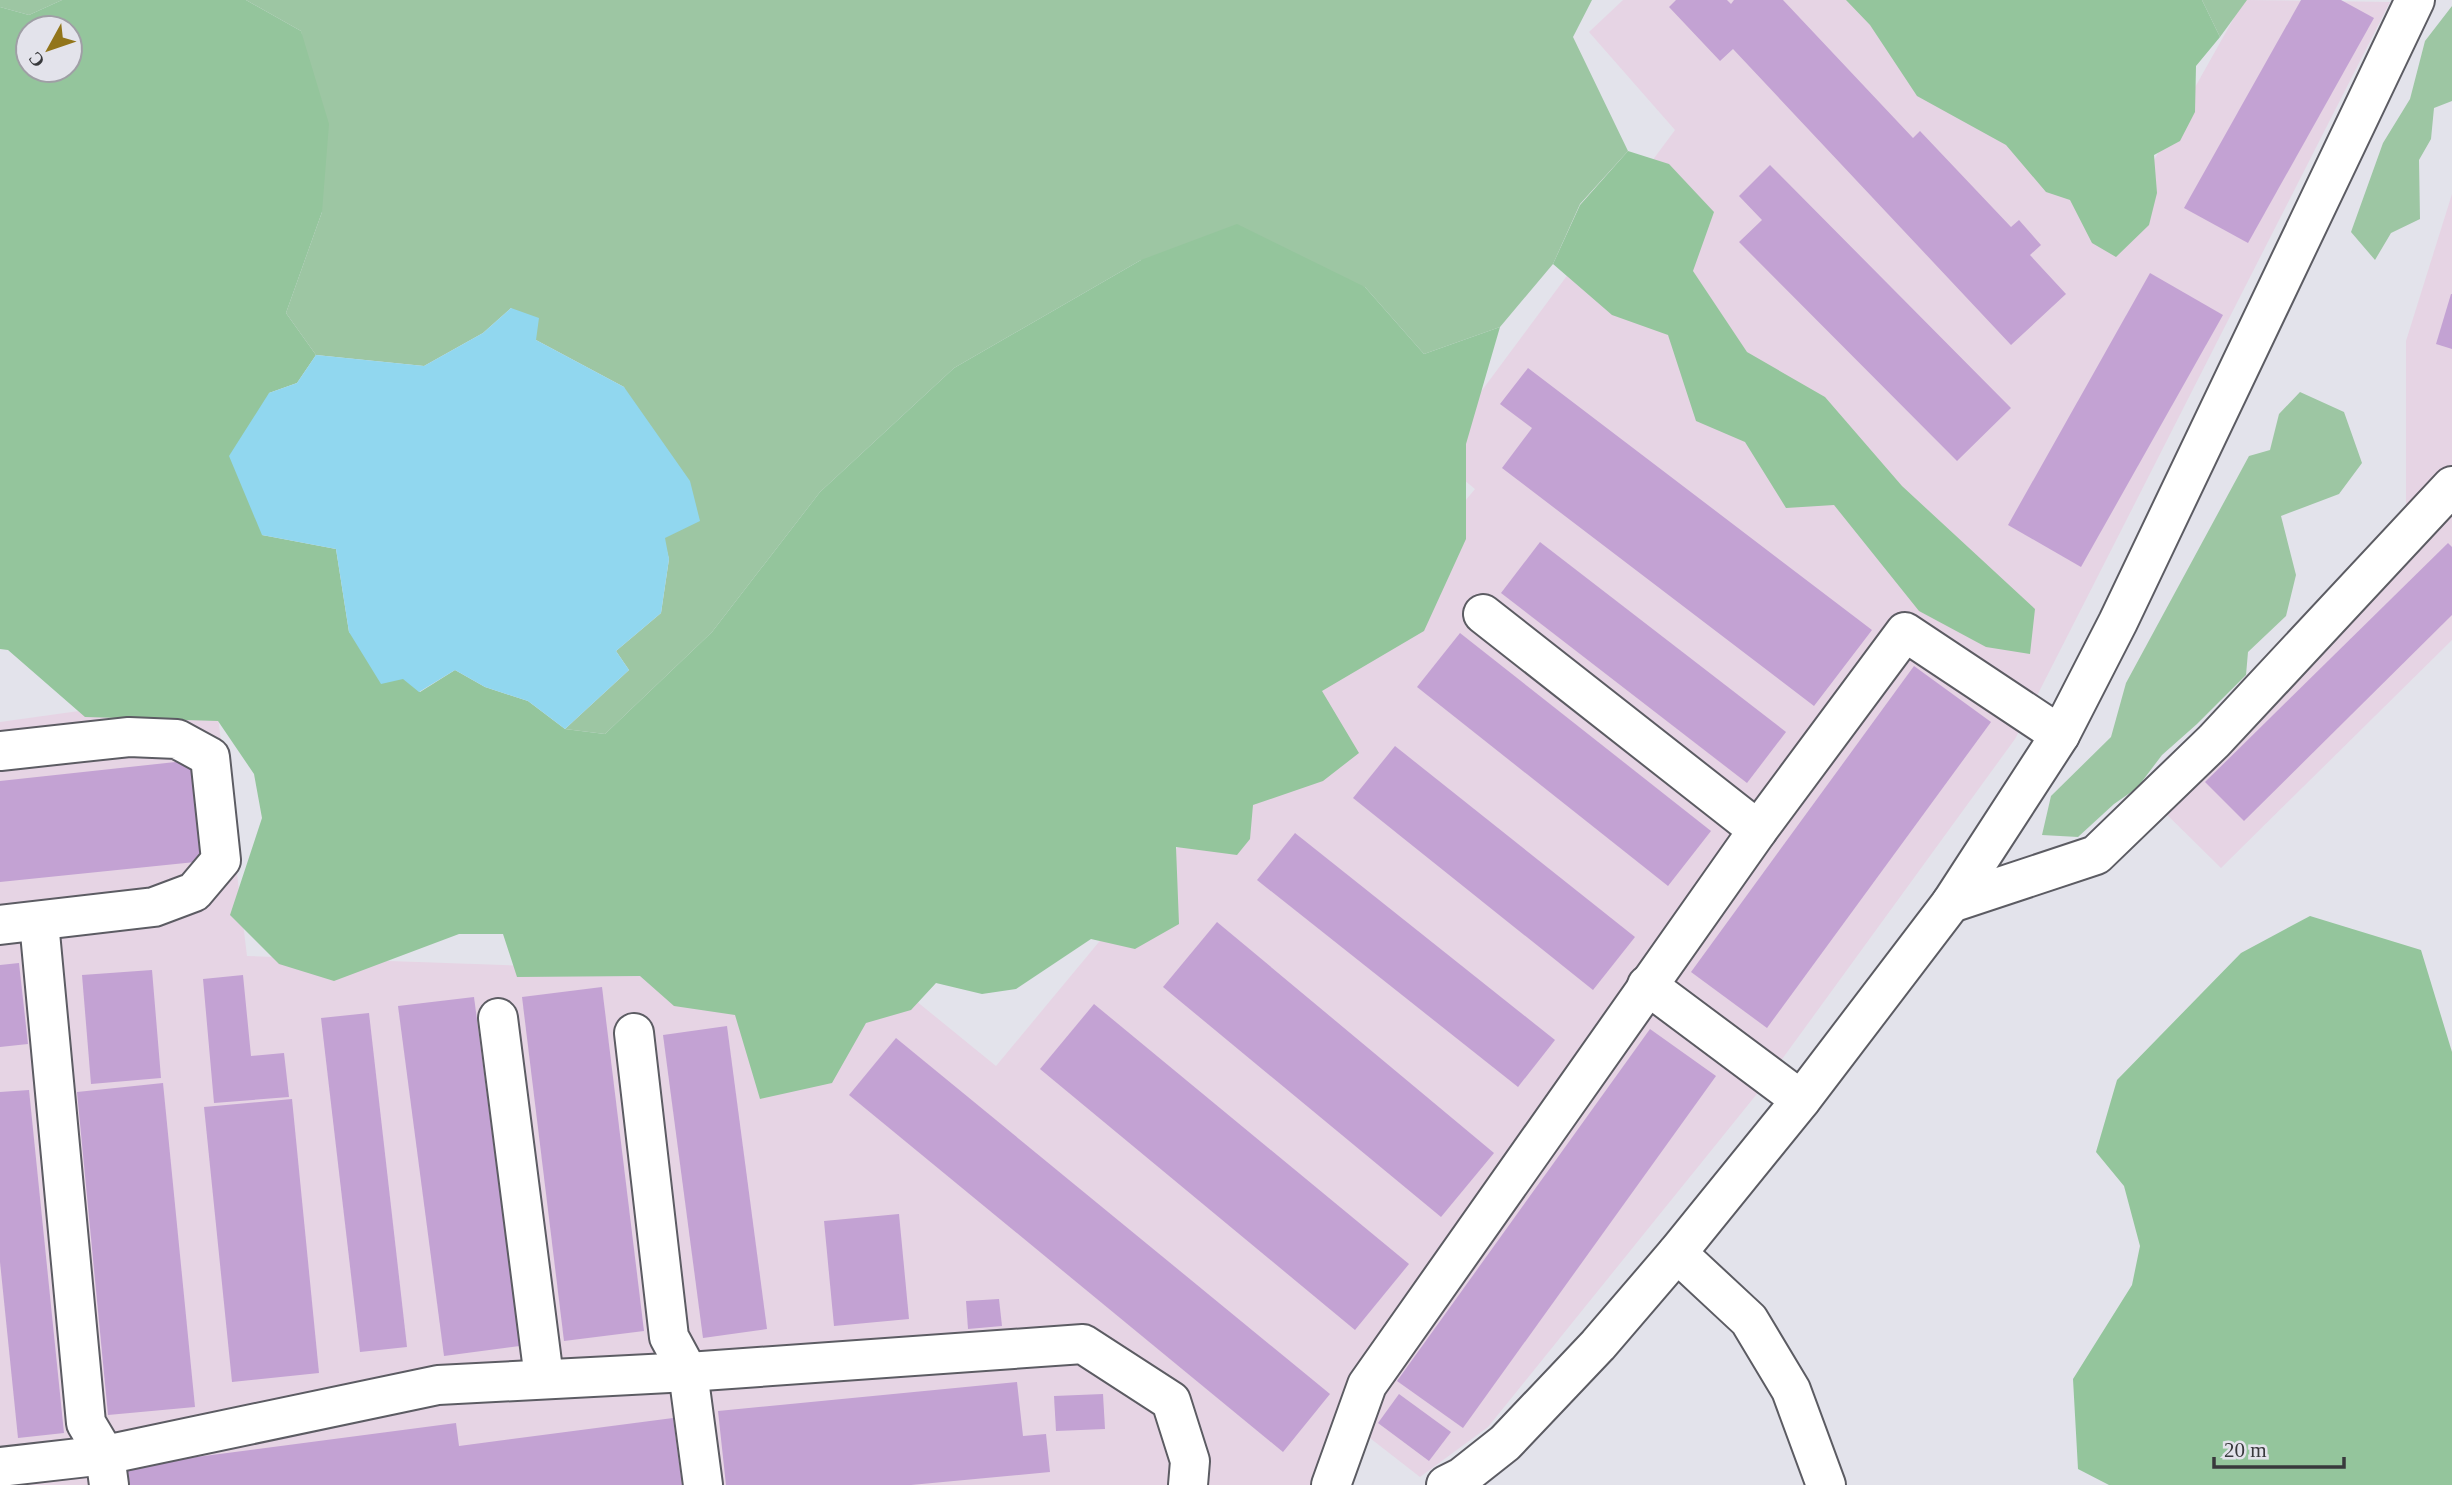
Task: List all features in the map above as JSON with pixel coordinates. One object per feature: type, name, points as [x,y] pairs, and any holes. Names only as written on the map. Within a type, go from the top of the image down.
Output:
[{"type":"street","points":[[1446,1485],[1462,1477],[1505,1443],[1598,1345],[1676,1253],[1801,1100],[1951,903],[2060,736],[2118,622],[2415,0]]},
{"type":"street","points":[[1951,903],[2096,855],[2214,741],[2452,486]]},
{"type":"street","points":[[1483,614],[1758,830]]},
{"type":"street","points":[[1331,1485],[1367,1385],[1647,985],[1905,632],[2060,736]]},
{"type":"street","points":[[0,751],[129,737],[177,739],[209,757],[221,860],[194,892],[154,907],[0,925]]},
{"type":"street","points":[[39,922],[86,1423],[107,1470]]},
{"type":"street","points":[[1647,985],[1801,1100]]},
{"type":"street","points":[[499,1018],[544,1378]]},
{"type":"street","points":[[634,1033],[669,1337],[688,1372],[703,1485]]},
{"type":"street","points":[[1676,1253],[1749,1320],[1791,1390],[1826,1485]]},
{"type":"street","points":[[0,1466],[107,1470],[438,1385],[688,1372],[1083,1343],[1171,1401],[1190,1461],[1188,1485]]},
{"type":"shaded area","points":[[1623,0],[1887,0],[2112,235],[2244,0],[2390,2],[2015,739],[1756,1095],[1488,1427],[1420,1477],[1366,1435],[1325,1485],[0,1485],[0,722],[215,692],[247,956],[698,972],[894,983],[996,1066],[1475,489],[1434,455],[1675,130],[1589,32]]},
{"type":"shaded area","points":[[2452,194],[2452,640],[2221,868],[2146,794],[2406,512],[2406,341]]},
{"type":"green space","points":[[0,0],[62,0],[31,14],[0,7]]},
{"type":"green space","points":[[62,0],[246,0],[301,31],[329,124],[322,212],[286,313],[316,355],[297,383],[269,393],[262,535],[336,549],[349,632],[420,692],[455,670],[485,687],[528,701],[565,729],[605,734],[712,632],[820,492],[954,368],[1141,260],[1237,224],[1365,287],[1424,354],[1500,327],[1466,444],[1466,539],[1424,631],[1322,691],[1359,753],[1323,781],[1253,805],[1250,839],[1237,855],[1176,847],[1179,924],[1135,949],[1091,939],[1016,989],[982,994],[936,983],[911,1010],[866,1023],[832,1083],[760,1099],[735,1015],[674,1006],[640,976],[517,977],[503,934],[459,934],[334,981],[279,964],[230,915],[262,818],[254,774],[218,721],[85,717],[8,650],[0,649],[0,7],[25,14],[14,14],[14,84],[84,84],[84,14],[31,14]]},
{"type":"green space","points":[[246,0],[1592,0],[1573,37],[1628,151],[1580,204],[1553,264],[1500,327],[1424,354],[1365,287],[1141,260],[954,368],[820,492],[712,632],[605,734],[565,729],[629,670],[616,651],[661,613],[669,559],[624,387],[536,340],[511,308],[483,333],[424,366],[316,355],[286,313],[322,212],[301,31]]},
{"type":"green space","points":[[1846,0],[2202,0],[2220,37],[2196,66],[2195,112],[2180,141],[2154,155],[2157,193],[2149,225],[2116,257],[2092,243],[2070,200],[2046,192],[2006,145],[1917,96],[1870,25]]},
{"type":"green space","points":[[2202,0],[2247,0],[2220,37]]},
{"type":"green space","points":[[2452,6],[2452,101],[2434,108],[2431,139],[2419,160],[2420,219],[2391,233],[2375,260],[2351,232],[2383,143],[2410,99],[2425,41]]},
{"type":"green space","points":[[1628,151],[1669,164],[1714,212],[1693,271],[1747,352],[1825,397],[1902,486],[2035,609],[2030,654],[1986,647],[1919,611],[1834,505],[1786,508],[1745,442],[1696,421],[1668,335],[1612,315],[1553,264],[1580,205]]},
{"type":"green space","points":[[2300,392],[2344,412],[2362,463],[2339,494],[2281,516],[2296,575],[2286,616],[2248,652],[2246,675],[2162,755],[2137,788],[2114,804],[2078,837],[2042,835],[2051,796],[2111,737],[2126,683],[2249,456],[2270,450],[2279,414]]},
{"type":"green space","points":[[2310,916],[2421,950],[2452,1052],[2452,1485],[2109,1485],[2078,1469],[2073,1379],[2132,1285],[2140,1246],[2124,1186],[2096,1152],[2117,1080],[2241,953]]},
{"type":"water","points":[[511,308],[539,318],[536,340],[624,387],[690,481],[700,521],[665,538],[669,559],[661,613],[616,651],[629,670],[565,729],[528,701],[485,687],[455,670],[419,692],[403,679],[381,684],[349,632],[336,549],[262,535],[229,456],[269,393],[297,383],[316,355],[424,366],[483,333]]},
{"type":"building","points":[[1676,0],[1727,0],[1731,4],[1734,0],[1783,0],[1913,138],[1920,131],[2011,227],[2019,220],[2041,245],[2030,255],[2066,294],[2011,345],[1733,49],[1720,61],[1669,7]]},
{"type":"building","points":[[2301,0],[2341,0],[2374,18],[2248,243],[2184,208]]},
{"type":"building","points":[[1770,165],[2011,408],[1957,461],[1739,242],[1762,220],[1739,196]]},
{"type":"building","points":[[2150,273],[2223,315],[2081,567],[2008,525]]},
{"type":"building","points":[[2452,294],[2452,349],[2436,344]]},
{"type":"building","points":[[1528,368],[1872,630],[1814,706],[1502,468],[1532,428],[1500,404]]},
{"type":"building","points":[[1540,542],[1786,732],[1747,783],[1501,593]]},
{"type":"building","points":[[2448,543],[2452,547],[2452,615],[2244,821],[2205,782]]},
{"type":"building","points":[[1460,633],[1711,831],[1668,886],[1417,687]]},
{"type":"building","points":[[1914,666],[1991,722],[1767,1028],[1691,972]]},
{"type":"building","points":[[1395,746],[1635,937],[1593,990],[1353,798]]},
{"type":"building","points":[[194,760],[205,861],[0,882],[0,781]]},
{"type":"building","points":[[1295,833],[1555,1040],[1518,1087],[1257,880]]},
{"type":"building","points":[[1217,922],[1494,1153],[1441,1217],[1163,987]]},
{"type":"building","points":[[19,963],[28,1044],[0,1047],[0,965]]},
{"type":"building","points":[[152,970],[161,1078],[91,1084],[82,975]]},
{"type":"building","points":[[243,975],[251,1056],[284,1053],[289,1097],[214,1103],[203,979]]},
{"type":"building","points":[[602,987],[644,1331],[564,1341],[522,997]]},
{"type":"building","points":[[474,997],[520,1346],[444,1356],[398,1006]]},
{"type":"building","points":[[1094,1004],[1409,1264],[1355,1330],[1040,1069]]},
{"type":"building","points":[[369,1013],[407,1347],[360,1352],[321,1018]]},
{"type":"building","points":[[727,1026],[767,1329],[703,1338],[663,1035]]},
{"type":"building","points":[[1650,1029],[1716,1076],[1463,1428],[1397,1381]]},
{"type":"building","points":[[896,1038],[1330,1394],[1283,1452],[849,1095]]},
{"type":"building","points":[[163,1083],[195,1407],[108,1415],[77,1092]]},
{"type":"building","points":[[29,1090],[64,1433],[18,1438],[0,1262],[0,1092]]},
{"type":"building","points":[[292,1099],[319,1373],[232,1382],[204,1107]]},
{"type":"building","points":[[899,1214],[909,1319],[834,1326],[824,1221]]},
{"type":"building","points":[[999,1299],[1002,1326],[968,1329],[966,1301]]},
{"type":"building","points":[[1017,1382],[1023,1436],[1046,1434],[1050,1472],[911,1485],[726,1485],[718,1411]]},
{"type":"building","points":[[1103,1394],[1105,1429],[1056,1431],[1054,1396]]},
{"type":"building","points":[[1399,1394],[1451,1432],[1429,1461],[1378,1423]]},
{"type":"building","points":[[673,1418],[682,1485],[130,1485],[127,1466],[456,1423],[459,1446]]}]
